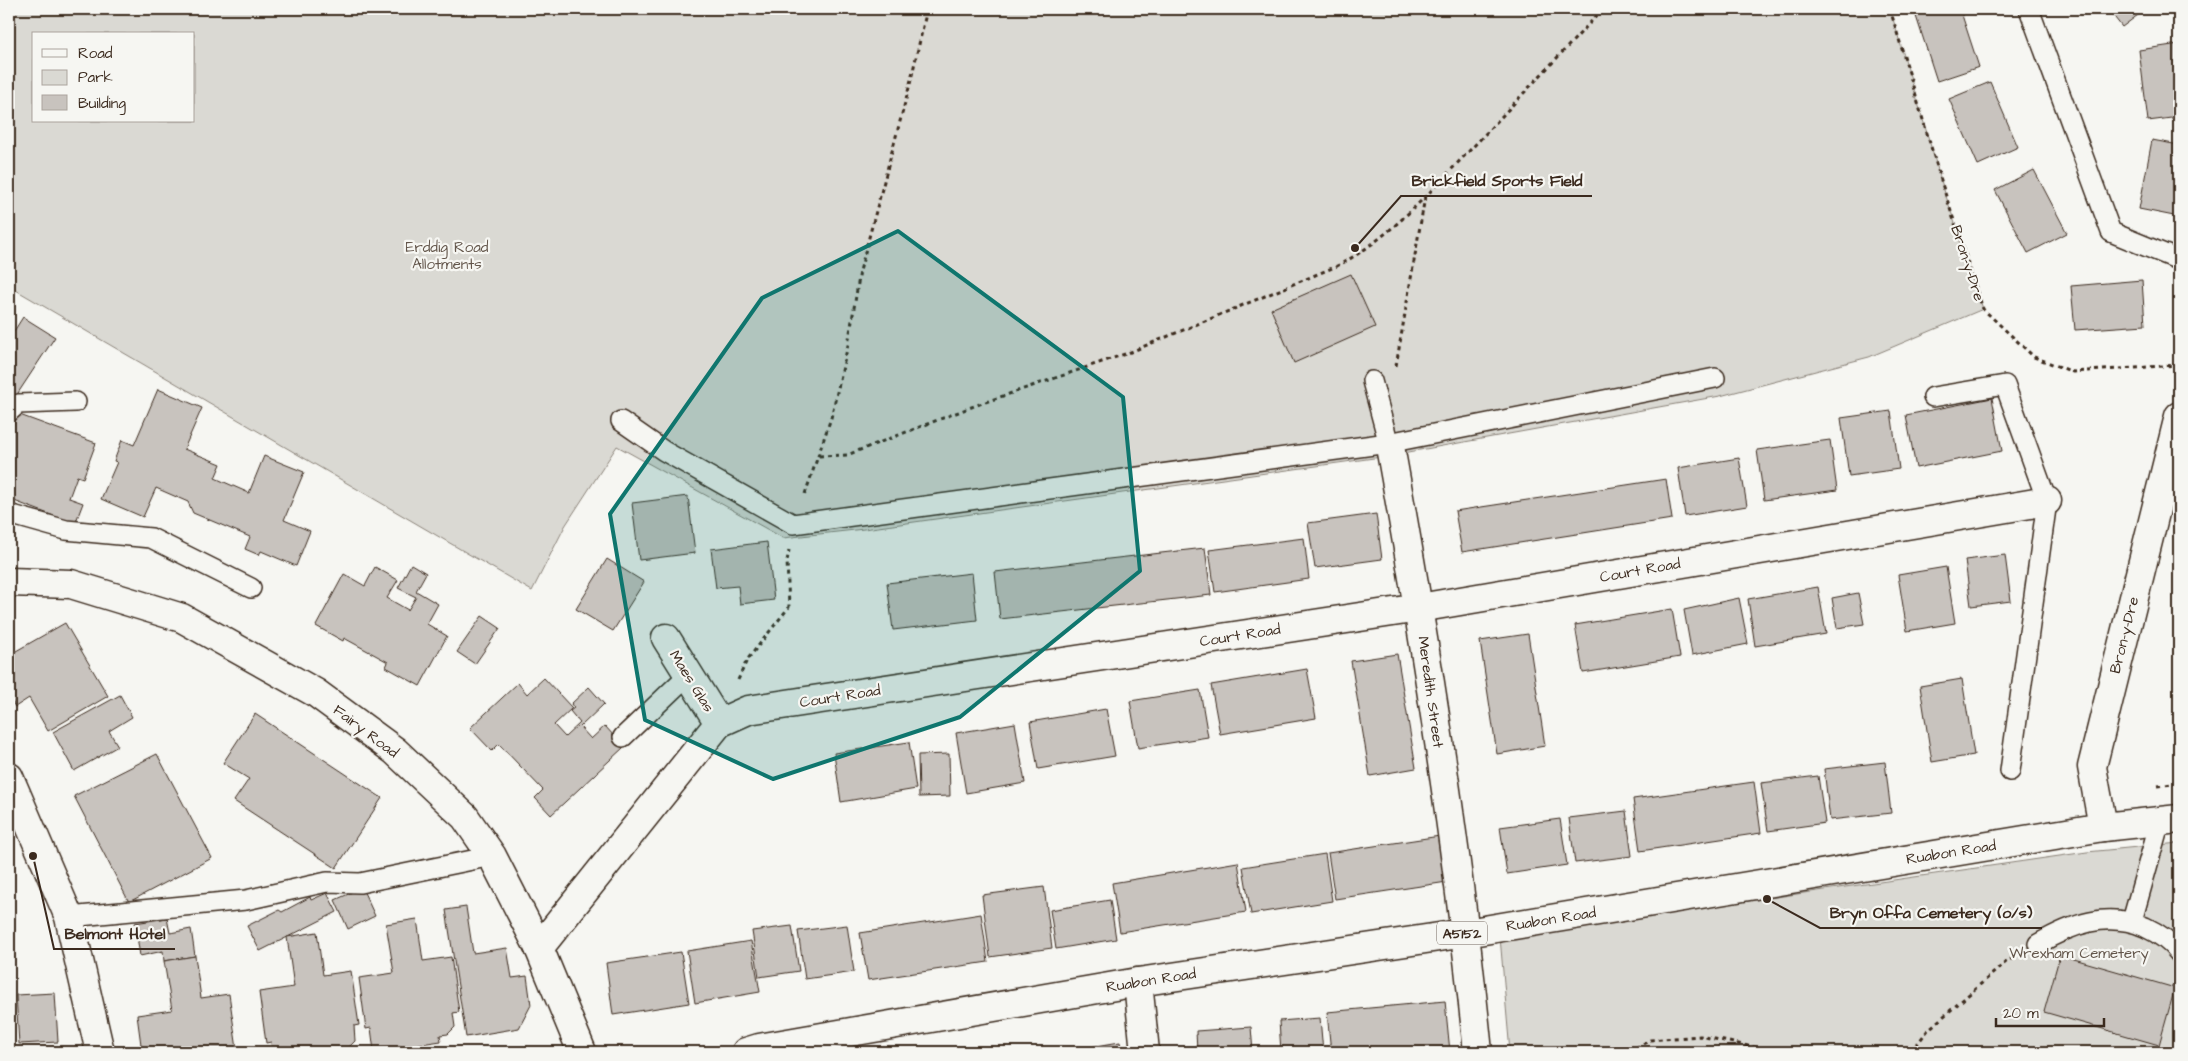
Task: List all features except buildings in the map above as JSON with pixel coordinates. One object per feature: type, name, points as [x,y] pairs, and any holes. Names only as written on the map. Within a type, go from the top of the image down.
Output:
[{"type":"street","name":"Bron-y-Dre","points":[[2103,827],[2092,767],[2179,416]]},
{"type":"street","name":"Meredith Street","points":[[1389,448],[1419,608],[1466,933],[1478,1052]]},
{"type":"street","name":"Court Road","points":[[539,948],[719,724],[748,710],[1419,608],[2047,501]]},
{"type":"street","name":"Fairy Road","points":[[9,582],[72,584],[182,618],[316,693],[395,751],[465,816],[492,856],[539,948],[582,1052]]},
{"type":"street","name":"Maes Glas","points":[[666,638],[719,724]]},
{"type":"street","points":[[9,778],[69,917],[100,1052]]},
{"type":"street","name":"Ruabon Road","points":[[746,1052],[759,1048],[1138,982],[1466,933],[2103,827],[2170,820]]},
{"type":"street","points":[[1138,982],[1145,1052]]},
{"type":"lane","points":[[2029,9],[2111,232],[2179,260]]},
{"type":"lane","points":[[621,421],[664,451],[793,524],[1389,448],[1715,378]]},
{"type":"lane","points":[[1372,381],[1389,448]]},
{"type":"lane","points":[[1933,397],[2005,385],[2047,501],[2010,771]]},
{"type":"lane","points":[[9,412],[18,404],[76,402]]},
{"type":"lane","points":[[9,514],[66,530],[151,538],[251,588]]},
{"type":"lane","points":[[624,737],[688,675]]},
{"type":"lane","points":[[2132,921],[2170,820]]},
{"type":"lane","points":[[69,917],[246,900],[327,882],[360,884],[492,856]]},
{"type":"lane","points":[[2038,944],[2062,930],[2086,922],[2107,919],[2132,921],[2156,932],[2179,953]]},
{"type":"path","points":[[719,724],[747,660],[789,607],[787,561],[793,524],[819,456],[833,409],[848,346],[860,271],[910,84],[927,9]]},
{"type":"path","points":[[819,456],[847,455],[974,406],[1128,353],[1337,266],[1360,254],[1378,241],[1426,196],[1604,9]]},
{"type":"path","name":"Bron-y-Dre","points":[[1890,9],[1943,187],[1983,309],[2034,356],[2073,372],[2179,365]]},
{"type":"path","points":[[1372,381],[1395,369],[1426,196]]},
{"type":"path","points":[[1911,1052],[1928,1030],[2006,962],[2038,944]]},
{"type":"path","points":[[1629,1052],[1650,1040],[1700,1036],[1777,1052]]},
{"type":"highlighted area","points":[[898,231],[1123,397],[1140,571],[960,717],[773,779],[645,720],[610,514],[762,298]]},
{"type":"green space","name":"Erddig Road Allotments","points":[[9,9],[1890,9],[1943,187],[1983,309],[1869,357],[1720,396],[1381,457],[864,529],[783,538],[617,446],[565,526],[532,591],[9,286]]},
{"type":"green space","name":"Wrexham Cemetery","points":[[2179,843],[2179,1052],[1510,1052],[1500,937],[2087,852]]},
{"type":"place","name":"Brickfield Sports Field","points":[[1355,248]]},
{"type":"place","name":"Belmont Hotel","points":[[33,856]]},
{"type":"place","name":"Bryn Offa Cemetery (o/s)","points":[[1767,899]]}]
